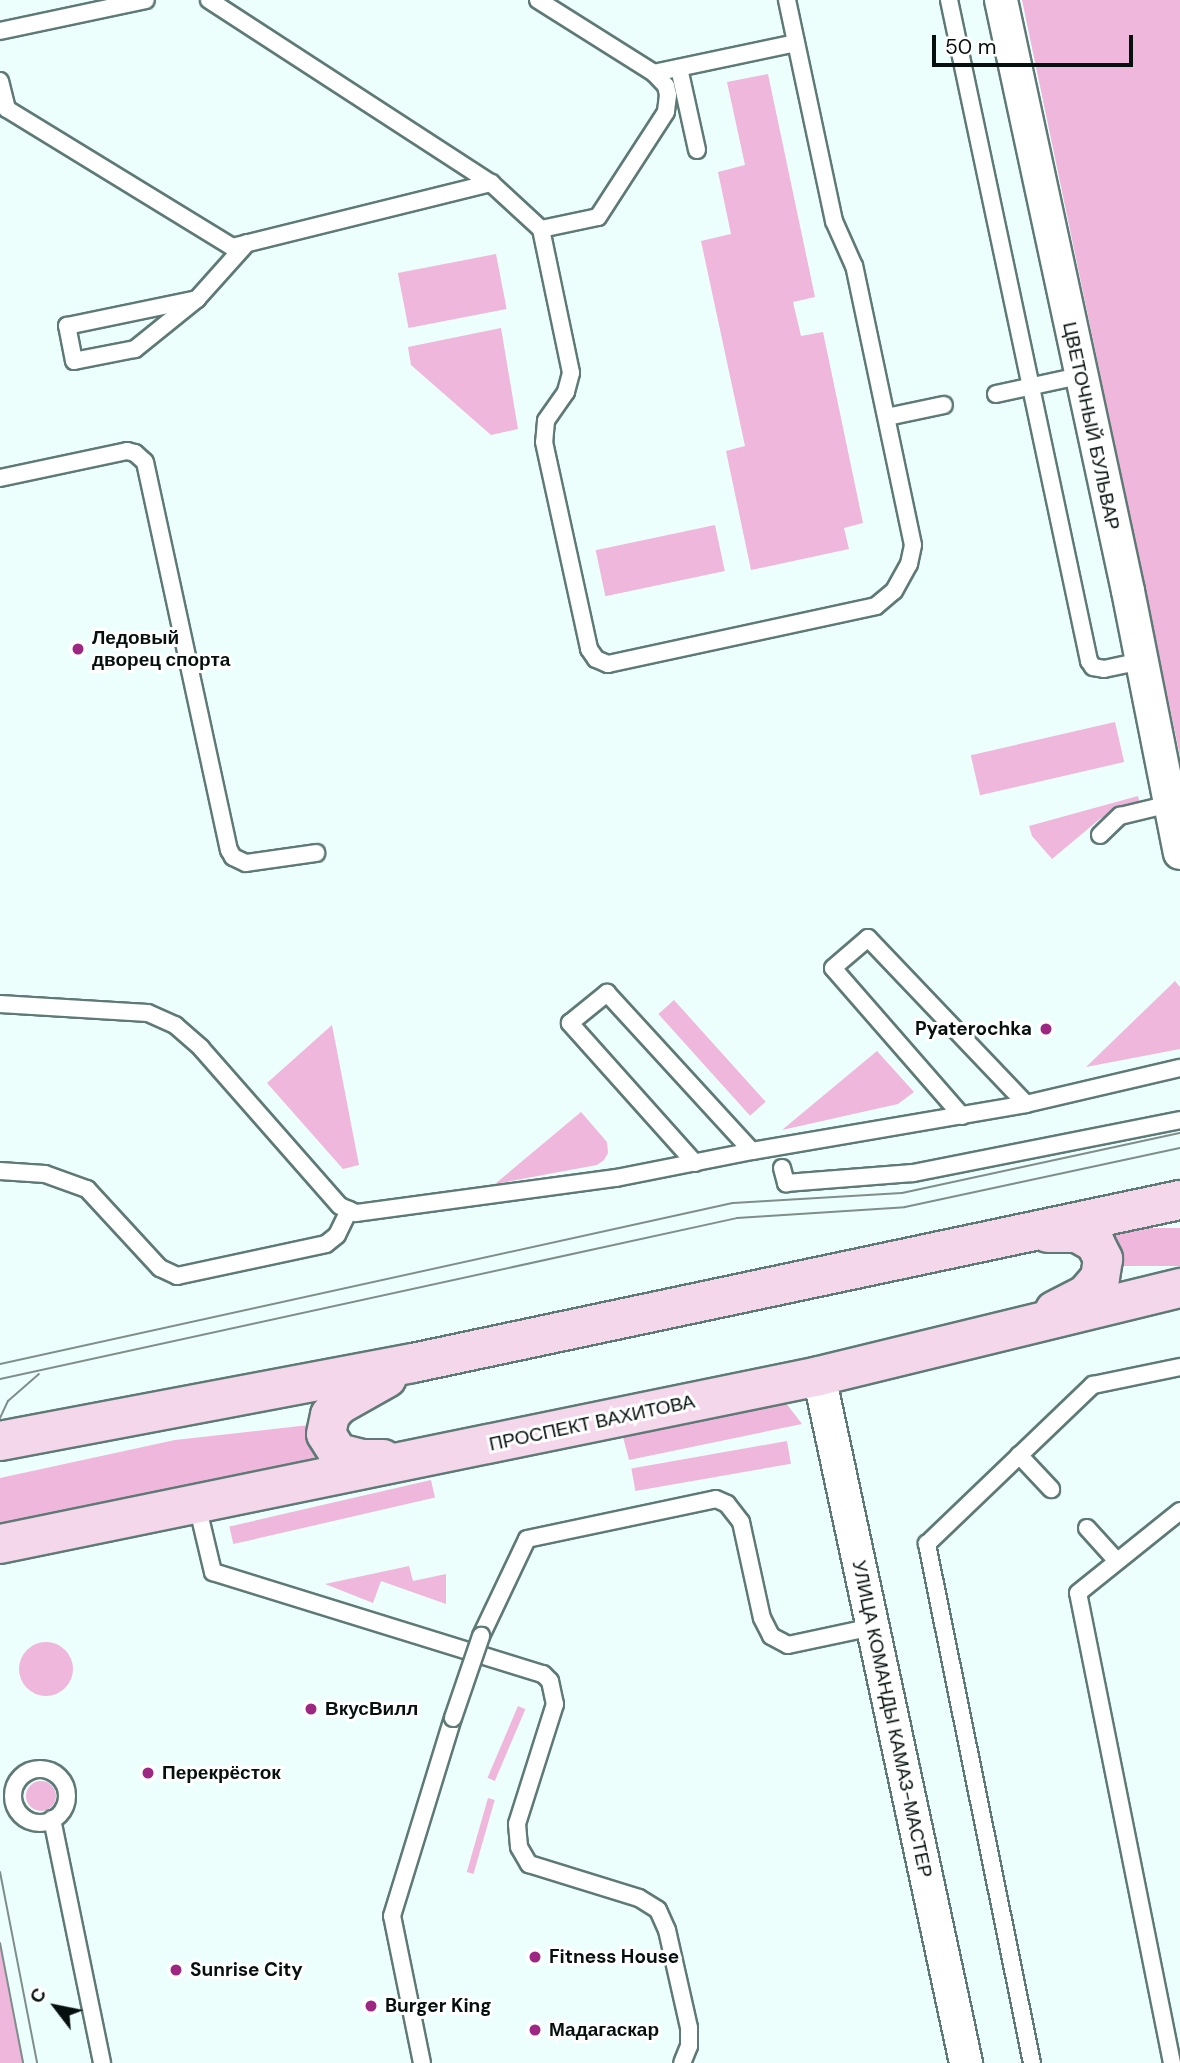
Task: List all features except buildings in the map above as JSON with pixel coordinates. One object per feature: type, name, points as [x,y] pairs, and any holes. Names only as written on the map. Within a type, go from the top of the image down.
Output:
[{"type":"main road","points":[[0,1441],[413,1363],[1014,1233],[1180,1200]]},
{"type":"main road","points":[[1014,1233],[1077,1233],[1094,1243],[1103,1259],[1100,1278],[1084,1295],[1025,1325]]},
{"type":"main road","name":"ПРОСПЕКТ ВАХИТОВА","points":[[0,1545],[818,1376],[1180,1288]]},
{"type":"main road","points":[[413,1363],[339,1405],[330,1415],[326,1434],[338,1453],[362,1460],[424,1458]]},
{"type":"street","name":"ЦВЕТОЧНЫЙ БУЛЬВАР","points":[[1001,0],[1079,376],[1142,661],[1180,853]]},
{"type":"street","name":"УЛИЦА КОМАНДЫ КАМАЗ-МАСТЕР","points":[[818,1376],[966,2063]]},
{"type":"lane","points":[[0,31],[146,0]]},
{"type":"lane","points":[[209,0],[491,183],[541,229],[571,373],[566,392],[546,421],[544,442],[589,649],[601,662],[618,662],[876,606],[903,578],[914,545],[854,266],[834,221],[787,0]]},
{"type":"lane","points":[[538,0],[563,6],[654,73],[666,86],[666,112],[598,217],[541,229]]},
{"type":"lane","points":[[949,0],[1089,661],[1093,667],[1104,669],[1142,661]]},
{"type":"lane","points":[[654,73],[796,43]]},
{"type":"lane","points":[[680,68],[697,150]]},
{"type":"lane","points":[[0,81],[7,109],[232,247],[491,183]]},
{"type":"lane","points":[[197,299],[67,326],[74,361],[135,349],[197,299],[247,243]]},
{"type":"lane","points":[[996,394],[1079,376]]},
{"type":"lane","points":[[887,417],[944,405]]},
{"type":"lane","points":[[0,478],[127,452],[135,453],[145,462],[229,850],[233,857],[246,863],[316,853]]},
{"type":"lane","points":[[1100,835],[1120,816],[1170,804]]},
{"type":"lane","points":[[962,1116],[834,968],[868,938],[1026,1104]]},
{"type":"lane","points":[[695,1163],[570,1023],[607,993],[752,1151]]},
{"type":"lane","points":[[0,1004],[148,1013],[175,1025],[195,1041],[340,1206],[369,1213],[617,1178],[752,1151],[1026,1104],[1180,1068]]},
{"type":"lane","points":[[782,1168],[786,1183],[913,1173],[1180,1120]]},
{"type":"lane","points":[[0,1171],[44,1174],[87,1189],[160,1268],[177,1276],[326,1244],[337,1235],[349,1210]]},
{"type":"lane","points":[[1031,2063],[927,1544],[1093,1385],[1180,1367]]},
{"type":"lane","points":[[1019,1455],[1051,1489]]},
{"type":"lane","points":[[422,2063],[392,1916],[453,1717],[481,1636],[527,1539],[716,1499],[727,1504],[741,1522],[762,1618],[771,1636],[788,1645],[873,1628]]},
{"type":"lane","points":[[197,1505],[213,1572],[543,1674],[550,1681],[555,1704],[517,1824],[519,1847],[529,1864],[639,1898],[659,1910],[667,1930],[689,2028],[690,2046],[682,2063]]},
{"type":"lane","points":[[1172,2063],[1078,1593],[1180,1511]]},
{"type":"lane","points":[[1087,1528],[1116,1560]]},
{"type":"lane","points":[[268,1589],[286,1581]]},
{"type":"lane","points":[[52,1819],[102,2063]]},
{"type":"shaded area","points":[[1022,0],[1180,0],[1180,756]]},
{"type":"shaded area","points":[[768,74],[815,297],[793,302],[801,336],[823,332],[863,523],[844,528],[849,549],[751,570],[726,451],[745,446],[701,241],[731,234],[718,172],[745,165],[727,82]]},
{"type":"shaded area","points":[[496,254],[507,309],[409,328],[398,273]]},
{"type":"shaded area","points":[[501,328],[518,429],[491,435],[411,365],[408,347]]},
{"type":"shaded area","points":[[715,525],[725,571],[605,596],[596,550]]},
{"type":"shaded area","points":[[1115,722],[1124,762],[980,795],[971,755]]},
{"type":"shaded area","points":[[1138,796],[1141,807],[1101,818],[1052,859],[1032,836],[1029,826]]},
{"type":"shaded area","points":[[1175,981],[1180,987],[1180,1049],[1086,1067]]},
{"type":"shaded area","points":[[674,1000],[766,1102],[750,1116],[658,1014]]},
{"type":"shaded area","points":[[332,1025],[359,1165],[343,1169],[267,1083]]},
{"type":"shaded area","points":[[877,1051],[914,1092],[898,1104],[782,1130]]},
{"type":"shaded area","points":[[581,1112],[607,1142],[608,1153],[604,1160],[597,1165],[495,1184]]},
{"type":"shaded area","points":[[1108,1228],[1180,1228],[1180,1266],[1108,1266]]},
{"type":"shaded area","points":[[769,1399],[786,1403],[802,1424],[629,1460],[622,1433]]},
{"type":"shaded area","points":[[309,1425],[309,1445],[320,1460],[0,1529],[0,1478],[175,1440]]},
{"type":"shaded area","points":[[787,1441],[791,1464],[635,1491],[631,1468]]},
{"type":"shaded area","points":[[431,1480],[435,1498],[233,1544],[229,1527]]},
{"type":"shaded area","points":[[409,1566],[413,1581],[446,1574],[446,1604],[381,1581],[373,1603],[325,1584]]},
{"type":"shaded area","points":[[46,1642],[65,1650],[73,1669],[65,1688],[46,1696],[27,1688],[19,1669],[27,1650]]},
{"type":"shaded area","points":[[518,1706],[525,1709],[495,1781],[488,1778]]},
{"type":"shaded area","points":[[41,1781],[51,1786],[56,1796],[51,1806],[41,1811],[31,1806],[26,1796],[31,1786]]},
{"type":"shaded area","points":[[488,1798],[495,1800],[474,1874],[467,1872]]},
{"type":"shaded area","points":[[0,1943],[24,2063],[0,2063]]},
{"type":"tram line","points":[[0,1364],[733,1203],[902,1193],[1180,1133]]},
{"type":"tram line","points":[[0,1379],[737,1218],[905,1207],[1180,1148]]},
{"type":"tram line","points":[[0,1418],[8,1401],[39,1374]]},
{"type":"tram line","points":[[0,1872],[37,2063]]},
{"type":"tram line","points":[[0,1943],[23,2063]]},
{"type":"place","name":"Ледовый дворец спорта","points":[[78,649]]},
{"type":"place","name":"Pyaterochka","points":[[1046,1029]]},
{"type":"place","name":"ВкусВилл","points":[[311,1709]]},
{"type":"place","name":"Перекрёсток","points":[[148,1773]]},
{"type":"place","name":"Fitness House","points":[[535,1957]]},
{"type":"place","name":"Sunrise City","points":[[176,1970]]},
{"type":"place","name":"Burger King","points":[[371,2006]]},
{"type":"place","name":"Мадагаскар","points":[[535,2030]]}]
